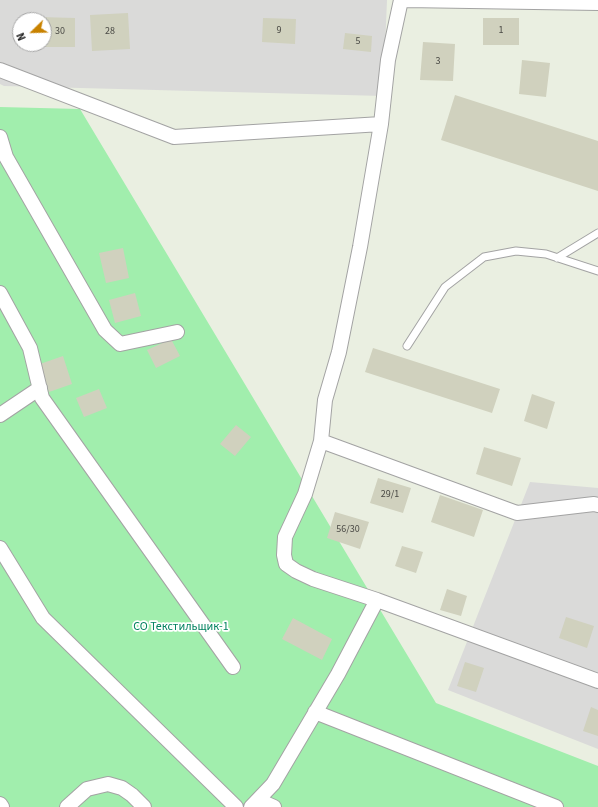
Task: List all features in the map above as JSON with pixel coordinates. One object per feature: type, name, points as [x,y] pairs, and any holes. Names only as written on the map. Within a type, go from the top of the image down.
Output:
[{"type":"street","points":[[401,0],[388,60],[381,124],[360,247],[338,352],[325,400],[321,441],[305,494],[285,536],[284,555],[286,564],[296,571],[313,579],[377,600],[598,681]]},
{"type":"street","points":[[406,0],[598,3]]},
{"type":"street","points":[[0,70],[174,137],[381,124]]},
{"type":"street","points":[[0,137],[6,157],[105,330],[120,344],[178,332]]},
{"type":"street","points":[[0,293],[30,348],[42,398],[233,667]]},
{"type":"street","points":[[0,415],[40,388]]},
{"type":"street","points":[[321,441],[517,513],[594,504],[598,505]]},
{"type":"street","points":[[0,548],[43,618],[236,807]]},
{"type":"street","points":[[254,804],[273,784],[338,674],[377,600]]},
{"type":"street","points":[[315,712],[556,807]]},
{"type":"street","points":[[67,807],[87,789],[108,784],[122,788],[132,795],[144,807]]},
{"type":"street","points":[[254,804],[274,807]]},
{"type":"lane","points":[[558,258],[598,233]]},
{"type":"lane","points":[[407,346],[445,287],[484,257],[516,251],[546,254],[598,271]]},
{"type":"shaded area","points":[[0,0],[387,0],[383,96],[4,86],[0,84]]},
{"type":"shaded area","points":[[530,482],[598,488],[598,749],[448,690]]},
{"type":"green space","name":"СО Текстильщик-1","points":[[0,107],[80,109],[436,703],[598,766],[598,807],[0,807]]},
{"type":"building","points":[[128,13],[130,49],[92,51],[90,15]]},
{"type":"building","points":[[52,17],[75,18],[75,47],[52,47]]},
{"type":"building","points":[[263,18],[296,19],[295,44],[262,42]]},
{"type":"building","points":[[483,18],[519,18],[519,45],[483,45]]},
{"type":"building","points":[[345,33],[372,36],[371,52],[343,49]]},
{"type":"building","points":[[423,42],[455,44],[453,81],[420,80]]},
{"type":"building","points":[[522,60],[550,63],[546,97],[519,94]]},
{"type":"building","points":[[455,95],[598,141],[598,191],[441,140]]},
{"type":"building","points":[[123,248],[129,278],[106,283],[99,253]]},
{"type":"building","points":[[135,293],[141,316],[115,323],[109,300]]},
{"type":"building","points":[[171,339],[180,356],[156,368],[147,350]]},
{"type":"building","points":[[373,348],[500,389],[492,413],[365,372]]},
{"type":"building","points":[[63,356],[72,384],[49,392],[40,364]]},
{"type":"building","points":[[99,389],[107,408],[84,417],[76,398]]},
{"type":"building","points":[[532,394],[555,402],[547,429],[524,421]]},
{"type":"building","points":[[236,425],[251,437],[235,456],[220,444]]},
{"type":"building","points":[[484,447],[521,458],[512,486],[476,474]]},
{"type":"building","points":[[378,478],[411,488],[403,513],[370,503]]},
{"type":"building","points":[[440,495],[483,510],[474,537],[431,522]]},
{"type":"building","points":[[335,512],[369,522],[360,549],[327,538]]},
{"type":"building","points":[[402,546],[423,552],[416,573],[395,566]]},
{"type":"building","points":[[447,589],[467,596],[461,616],[440,610]]},
{"type":"building","points":[[566,617],[594,626],[587,648],[559,638]]},
{"type":"building","points":[[293,618],[332,639],[322,660],[282,639]]},
{"type":"building","points":[[465,662],[484,668],[476,692],[457,686]]},
{"type":"building","points":[[591,707],[598,710],[598,736],[583,731]]}]
